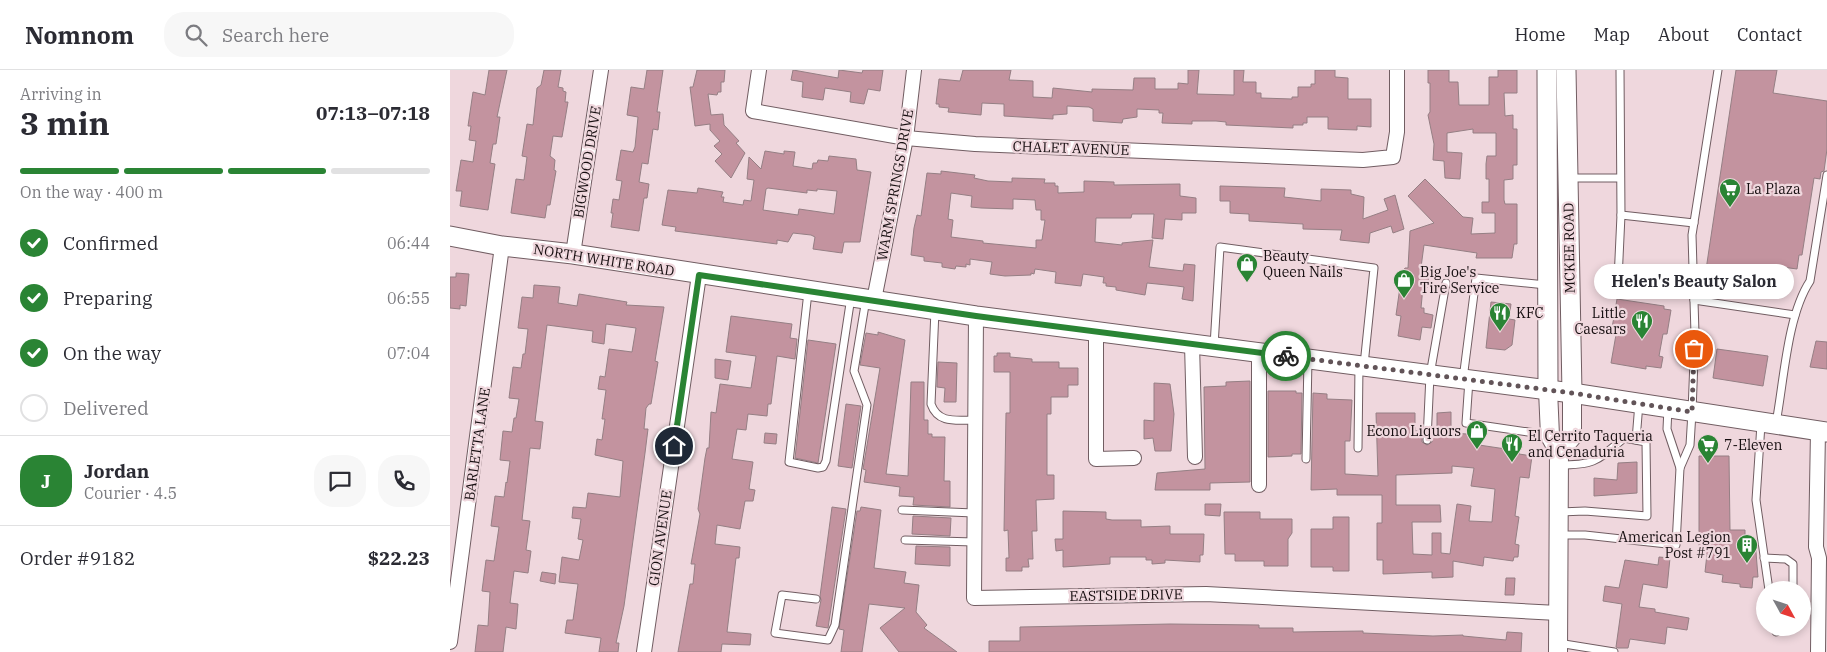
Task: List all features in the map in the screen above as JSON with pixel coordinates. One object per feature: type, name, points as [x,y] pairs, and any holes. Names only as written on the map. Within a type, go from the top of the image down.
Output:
[{"type":"main road","name":"MCKEE ROAD","points":[[1547,70],[1548,390]]},
{"type":"main road","name":"MCKEE ROAD","points":[[1566,70],[1572,393]]},
{"type":"main road","name":"NORTH WHITE ROAD","points":[[450,236],[502,246],[573,254],[699,275],[976,316],[1572,393],[1822,431]]},
{"type":"street","name":"BIGWOOD DRIVE","points":[[573,254],[601,70]]},
{"type":"street","name":"CHALET AVENUE","points":[[759,70],[753,111],[906,138],[985,145],[1363,160],[1393,158],[1397,132],[1397,70]]},
{"type":"street","name":"WARM SPRINGS DRIVE","points":[[863,298],[906,138],[914,70]]},
{"type":"street","name":"BARLETTA LANE","points":[[450,642],[502,246]]},
{"type":"street","name":"GION AVENUE","points":[[644,652],[699,275]]},
{"type":"street","name":"EASTSIDE DRIVE","points":[[976,316],[974,598],[1206,594],[1558,614]]},
{"type":"street","points":[[1096,332],[1096,459],[1134,458]]},
{"type":"street","points":[[1192,344],[1195,458]]},
{"type":"street","points":[[1258,485],[1259,352]]},
{"type":"street","name":"MCKEE ROAD","points":[[1548,390],[1550,436],[1559,459],[1558,647]]},
{"type":"street","name":"MCKEE ROAD","points":[[1559,459],[1572,437],[1572,393]]},
{"type":"street","points":[[1818,652],[1819,558],[1816,547],[1822,431]]},
{"type":"lane","points":[[1620,70],[1621,215],[1618,280],[1694,297],[1795,315]]},
{"type":"lane","points":[[1559,536],[1585,536],[1676,545],[1680,468],[1690,445],[1692,412],[1694,297],[1692,241],[1718,70]]},
{"type":"lane","points":[[1768,581],[1756,500],[1769,424],[1795,315],[1803,291],[1810,280],[1827,175]]},
{"type":"lane","points":[[1567,178],[1620,178]]},
{"type":"lane","points":[[1621,215],[1694,223]]},
{"type":"lane","points":[[1214,346],[1220,247],[1374,268],[1362,366],[1358,448]]},
{"type":"lane","points":[[1548,286],[1476,278],[1466,380],[1466,423],[1550,436]]},
{"type":"lane","points":[[1427,440],[1430,375],[1446,282]]},
{"type":"lane","points":[[808,290],[788,462],[818,468],[823,467],[826,461],[863,298]]},
{"type":"lane","points":[[816,599],[782,595],[775,633],[828,640],[836,625],[867,405],[854,371],[863,298]]},
{"type":"lane","points":[[935,310],[930,404],[934,413],[942,419],[975,420]]},
{"type":"lane","points":[[1306,459],[1308,359]]},
{"type":"lane","points":[[1636,440],[1640,403]]},
{"type":"lane","points":[[1668,408],[1667,430],[1680,468]]},
{"type":"lane","points":[[1559,459],[1585,465],[1600,458],[1624,438],[1646,442],[1647,516],[1585,511],[1560,512]]},
{"type":"lane","points":[[902,510],[974,513]]},
{"type":"lane","points":[[905,540],[974,542]]},
{"type":"lane","points":[[1764,558],[1786,558],[1793,564],[1794,581]]},
{"type":"lane","points":[[1558,647],[1614,652]]},
{"type":"building","points":[[489,70],[507,70],[497,117],[500,117],[496,144],[493,144],[490,163],[495,164],[488,210],[460,206],[462,191],[456,191],[461,160],[473,162],[476,141],[469,140],[471,126],[468,126],[473,92],[485,95]]},
{"type":"building","points":[[544,70],[561,70],[558,87],[563,88],[563,91],[566,92],[565,102],[568,102],[562,137],[553,136],[550,156],[555,160],[554,170],[556,171],[550,205],[547,205],[545,218],[511,213],[516,179],[524,180],[527,157],[522,156],[527,124],[533,125],[537,88],[541,85]]},
{"type":"building","points":[[647,70],[663,70],[657,112],[660,112],[658,130],[653,129],[648,164],[642,163],[639,182],[649,184],[647,198],[644,198],[639,231],[611,227],[613,213],[611,213],[613,199],[619,200],[622,181],[616,180],[621,150],[633,152],[635,147],[638,117],[627,115],[631,87],[644,89]]},
{"type":"building","points":[[697,70],[725,70],[724,82],[721,82],[721,92],[718,92],[717,95],[708,94],[711,115],[723,114],[724,125],[739,141],[736,143],[745,153],[731,178],[715,161],[722,154],[714,146],[720,141],[710,130],[710,124],[695,126],[690,87],[693,87]]},
{"type":"building","points":[[793,70],[838,78],[839,70],[862,73],[863,70],[883,70],[880,91],[868,89],[864,104],[850,102],[851,92],[825,88],[823,100],[802,97],[803,82],[791,80]]},
{"type":"building","points":[[963,70],[1011,70],[1009,80],[1033,81],[1033,97],[1052,98],[1053,88],[1092,92],[1092,89],[1133,90],[1134,78],[1155,78],[1155,89],[1178,89],[1178,83],[1188,84],[1188,70],[1199,70],[1197,94],[1234,95],[1234,70],[1244,70],[1243,82],[1256,82],[1256,93],[1261,93],[1261,98],[1292,99],[1292,97],[1298,97],[1298,87],[1311,87],[1311,84],[1315,84],[1315,70],[1335,70],[1335,77],[1348,78],[1348,99],[1371,99],[1371,127],[1357,126],[1357,130],[1328,129],[1328,117],[1307,117],[1307,123],[1293,125],[1293,128],[1226,125],[1226,122],[1216,121],[1192,121],[1192,124],[1162,123],[1163,113],[1159,113],[1159,110],[1137,109],[1137,117],[1123,119],[1122,123],[1093,121],[1093,109],[1089,107],[1067,106],[1067,114],[1053,115],[1053,119],[1004,116],[1004,104],[982,103],[981,115],[948,112],[949,108],[939,107],[939,104],[936,104],[939,79],[960,81]]},
{"type":"building","points":[[1428,70],[1449,70],[1449,82],[1458,82],[1459,105],[1489,105],[1489,77],[1498,77],[1498,70],[1517,70],[1517,93],[1504,93],[1505,116],[1513,115],[1513,129],[1517,129],[1517,165],[1513,165],[1513,179],[1504,180],[1504,200],[1505,204],[1517,204],[1517,244],[1514,244],[1512,258],[1476,258],[1477,253],[1424,245],[1420,275],[1429,276],[1427,288],[1423,287],[1421,308],[1424,308],[1424,313],[1433,315],[1431,328],[1422,327],[1420,340],[1398,336],[1401,316],[1396,315],[1402,273],[1405,268],[1408,268],[1410,231],[1434,223],[1408,196],[1425,179],[1463,217],[1473,218],[1471,234],[1495,233],[1495,213],[1482,213],[1482,202],[1489,202],[1489,179],[1486,179],[1486,164],[1487,156],[1496,156],[1496,133],[1473,133],[1473,129],[1447,133],[1447,152],[1462,153],[1460,179],[1445,178],[1444,161],[1433,160],[1434,144],[1428,115],[1430,112],[1430,83],[1428,83]]},
{"type":"building","points":[[1736,70],[1777,70],[1773,93],[1827,101],[1827,149],[1824,171],[1821,172],[1820,179],[1814,178],[1802,255],[1799,255],[1797,269],[1775,266],[1773,278],[1755,275],[1754,286],[1725,282],[1724,286],[1704,283]]},
{"type":"building","points":[[765,151],[784,154],[784,151],[795,152],[793,166],[812,169],[813,163],[817,163],[818,160],[828,161],[829,156],[856,159],[857,170],[871,172],[860,242],[844,242],[842,253],[813,249],[815,237],[811,235],[793,233],[788,242],[777,240],[777,244],[675,231],[676,227],[662,225],[668,190],[697,193],[698,188],[723,192],[721,197],[724,197],[723,202],[743,205],[744,200],[751,201],[754,180],[747,179],[749,157],[761,169]],"holes":[[[768,188],[807,193],[807,190],[817,191],[817,189],[837,191],[834,214],[799,209],[798,215],[763,210],[766,189]]]},
{"type":"building","points":[[941,171],[975,175],[974,178],[988,181],[1012,182],[1012,178],[1045,179],[1044,183],[1055,183],[1055,186],[1058,186],[1058,193],[1084,192],[1084,181],[1114,182],[1114,185],[1180,184],[1180,196],[1196,198],[1196,213],[1182,213],[1182,220],[1165,219],[1163,239],[1152,238],[1154,214],[1132,214],[1131,218],[1096,218],[1095,242],[1122,245],[1122,243],[1153,240],[1149,267],[1183,271],[1184,264],[1195,265],[1193,301],[1182,299],[1184,287],[1147,283],[1145,295],[1116,290],[1116,287],[1106,286],[1106,283],[1103,283],[1104,277],[1083,274],[1081,286],[1055,283],[1056,272],[1035,269],[1034,274],[1031,273],[1031,275],[1005,276],[990,274],[992,262],[970,259],[970,265],[966,264],[966,267],[956,266],[955,269],[942,267],[942,263],[924,261],[924,257],[911,255],[917,215],[921,216],[927,173],[941,174]],"holes":[[[951,193],[972,196],[971,207],[981,208],[1013,209],[1013,199],[1035,200],[1036,210],[1041,210],[1041,220],[1045,220],[1042,240],[1036,240],[1036,248],[983,243],[983,241],[951,237],[953,220],[948,219]]]},
{"type":"building","points":[[1220,186],[1285,188],[1284,197],[1321,201],[1321,189],[1351,190],[1351,194],[1364,197],[1363,219],[1388,210],[1384,199],[1395,195],[1404,229],[1393,233],[1391,226],[1370,233],[1369,243],[1340,240],[1342,230],[1303,229],[1303,224],[1249,221],[1249,214],[1230,213],[1230,201],[1220,201]]},
{"type":"building","points":[[456,273],[469,274],[466,306],[460,305],[460,309],[450,308],[450,277],[456,277]]},
{"type":"building","points":[[534,285],[560,287],[558,303],[577,306],[579,294],[627,302],[626,305],[664,307],[655,361],[658,362],[651,404],[646,408],[644,429],[648,429],[624,606],[616,643],[619,643],[618,652],[599,652],[601,638],[565,633],[567,620],[573,620],[578,584],[559,582],[562,557],[579,560],[583,540],[578,539],[581,519],[572,518],[573,507],[586,508],[588,493],[620,497],[623,461],[595,455],[597,439],[602,440],[605,419],[602,419],[606,390],[598,389],[600,376],[605,377],[609,349],[632,352],[636,328],[606,324],[604,344],[592,342],[593,331],[547,325],[535,421],[543,422],[540,449],[530,448],[522,520],[530,521],[526,550],[531,551],[528,573],[514,571],[510,603],[518,604],[516,629],[506,627],[503,652],[475,652],[478,625],[488,626],[490,592],[482,591],[486,560],[494,561],[499,527],[491,526],[495,496],[504,497],[510,461],[500,460],[503,431],[512,432],[519,399],[509,398],[513,367],[521,368],[523,354],[525,354],[528,329],[518,328],[522,297],[533,298]]},
{"type":"building","points":[[1617,299],[1664,306],[1664,309],[1671,310],[1667,334],[1663,334],[1659,356],[1663,357],[1661,368],[1646,366],[1646,369],[1611,363],[1617,329],[1612,328]]},
{"type":"building","name":"KFC","points":[[1491,302],[1511,304],[1509,319],[1515,320],[1512,345],[1505,350],[1486,348]]},
{"type":"building","points":[[731,316],[792,324],[790,338],[797,339],[795,359],[777,356],[771,404],[768,404],[767,416],[748,414],[746,430],[737,429],[732,459],[753,462],[749,489],[755,490],[753,501],[745,501],[740,529],[717,525],[715,544],[740,547],[739,558],[736,558],[727,632],[751,634],[750,645],[722,644],[721,652],[678,652],[690,584],[693,584],[695,564],[691,564],[700,514],[698,509],[705,458],[707,448],[709,448],[711,412],[716,413],[720,384],[751,388],[756,356],[726,352]]},
{"type":"building","points":[[878,332],[905,340],[886,474],[908,476],[911,382],[924,382],[924,420],[928,420],[928,434],[932,434],[932,437],[945,437],[944,481],[950,481],[950,507],[913,505],[914,497],[899,496],[900,487],[864,482],[866,470],[863,469],[880,368],[860,365],[866,333],[878,335]]},
{"type":"building","points":[[808,340],[836,344],[818,463],[795,458]]},
{"type":"building","points":[[1816,341],[1827,342],[1827,369],[1810,367]]},
{"type":"building","points":[[1717,349],[1768,356],[1763,386],[1713,378]]},
{"type":"building","points":[[997,353],[1010,353],[1010,357],[1032,359],[1032,362],[1059,362],[1059,368],[1078,368],[1078,385],[1068,385],[1068,397],[1051,397],[1051,414],[1047,414],[1047,475],[1054,475],[1054,499],[1036,500],[1037,531],[1032,531],[1033,559],[1028,559],[1029,567],[1022,567],[1022,571],[1006,571],[1006,558],[1009,558],[1008,530],[1004,531],[1006,413],[1010,413],[1010,372],[994,372],[994,356],[997,356]]},
{"type":"building","points":[[715,359],[731,361],[728,380],[715,378]]},
{"type":"building","points":[[938,362],[957,363],[956,402],[944,402],[945,388],[937,387]]},
{"type":"building","points":[[1250,381],[1250,482],[1210,483],[1210,490],[1155,490],[1157,473],[1205,469],[1204,387],[1226,386],[1226,382]]},
{"type":"building","points":[[1154,383],[1170,384],[1174,414],[1171,451],[1155,451],[1153,438],[1144,439],[1144,420],[1154,421]]},
{"type":"building","points":[[1268,391],[1296,391],[1296,393],[1302,393],[1301,454],[1268,457]]},
{"type":"building","points":[[1313,393],[1327,394],[1327,399],[1352,400],[1350,441],[1345,441],[1345,474],[1378,476],[1376,413],[1415,413],[1415,431],[1422,431],[1422,442],[1427,445],[1432,442],[1433,431],[1437,431],[1437,413],[1451,412],[1451,433],[1467,434],[1479,445],[1519,451],[1519,454],[1532,456],[1529,478],[1520,477],[1515,516],[1519,517],[1515,544],[1519,545],[1518,557],[1514,557],[1513,561],[1484,557],[1483,566],[1453,561],[1453,577],[1432,578],[1432,572],[1383,574],[1383,560],[1377,560],[1377,523],[1382,523],[1382,495],[1337,495],[1337,489],[1311,490]],"holes":[[[1452,466],[1474,468],[1471,486],[1495,489],[1492,522],[1469,521],[1471,506],[1457,504],[1450,554],[1441,553],[1441,533],[1432,533],[1432,555],[1413,554],[1412,522],[1441,522],[1440,505],[1396,505],[1396,475],[1452,473]]]},
{"type":"building","points":[[846,404],[861,406],[852,468],[838,466]]},
{"type":"building","points":[[765,433],[777,434],[776,444],[764,443]]},
{"type":"building","points":[[1699,456],[1729,456],[1730,530],[1745,530],[1745,538],[1755,540],[1758,577],[1753,577],[1752,588],[1740,587],[1740,584],[1722,582],[1723,575],[1705,572],[1707,554],[1699,554]]},
{"type":"building","points":[[1637,462],[1637,493],[1594,496],[1594,478],[1617,480],[1618,463]]},
{"type":"building","points":[[1205,504],[1221,504],[1220,516],[1205,515]]},
{"type":"building","points":[[832,507],[846,509],[828,628],[816,626]]},
{"type":"building","points":[[861,507],[881,510],[874,568],[906,572],[904,583],[919,585],[916,612],[927,625],[924,628],[957,652],[899,652],[880,628],[905,608],[869,604],[862,652],[841,652],[844,630],[839,629],[857,511],[860,511]]},
{"type":"building","points":[[1063,511],[1106,512],[1106,519],[1141,520],[1141,527],[1170,526],[1170,534],[1204,534],[1203,555],[1200,555],[1200,562],[1165,560],[1165,563],[1152,564],[1152,560],[1146,560],[1146,557],[1110,557],[1110,564],[1063,567],[1063,550],[1056,551],[1055,539],[1063,539]]},
{"type":"building","points":[[1224,512],[1260,512],[1260,519],[1292,519],[1292,533],[1288,539],[1288,566],[1264,566],[1264,561],[1235,561],[1235,554],[1225,554]]},
{"type":"building","points":[[913,516],[951,518],[950,536],[912,534]]},
{"type":"building","points":[[1333,517],[1349,517],[1349,571],[1333,571],[1333,567],[1311,567],[1311,529],[1333,529]]},
{"type":"building","points":[[916,546],[950,547],[950,566],[915,564]]},
{"type":"building","points":[[1659,557],[1670,558],[1667,588],[1643,584],[1639,607],[1689,618],[1687,630],[1667,627],[1665,644],[1630,639],[1628,648],[1618,648],[1616,647],[1622,604],[1603,601],[1605,586],[1619,588],[1625,560],[1658,565]]},
{"type":"building","points":[[542,572],[556,574],[555,584],[540,581]]},
{"type":"building","points":[[1506,578],[1515,578],[1514,595],[1505,595]]},
{"type":"building","points":[[1170,624],[1259,625],[1259,628],[1293,628],[1293,632],[1363,631],[1363,633],[1433,636],[1463,635],[1506,640],[1507,632],[1522,633],[1521,652],[989,652],[989,641],[1020,641],[1020,627]]},
{"type":"way so far","points":[[1286,356],[1572,393],[1692,412],[1694,349]]},
{"type":"place","name":"La Plaza","points":[[1730,208]]},
{"type":"place","name":"Beauty Queen Nails","points":[[1247,283]]},
{"type":"place","name":"Big Joe's Tire Service","points":[[1404,299]]},
{"type":"place","name":"KFC","points":[[1500,332]]},
{"type":"place","name":"Little Caesars","points":[[1642,340]]},
{"type":"place","name":"Helen's Beauty Salon","points":[[1694,349]]},
{"type":"place","name":"Econo Liquors","points":[[1477,450]]},
{"type":"place","name":"El Cerrito Taqueria and Cenaduria","points":[[1512,463]]},
{"type":"place","name":"7-Eleven","points":[[1708,464]]},
{"type":"place","name":"American Legion Post #791","points":[[1747,564]]},
{"type":"route","points":[[674,446],[699,275],[976,316],[1286,356]]}]
